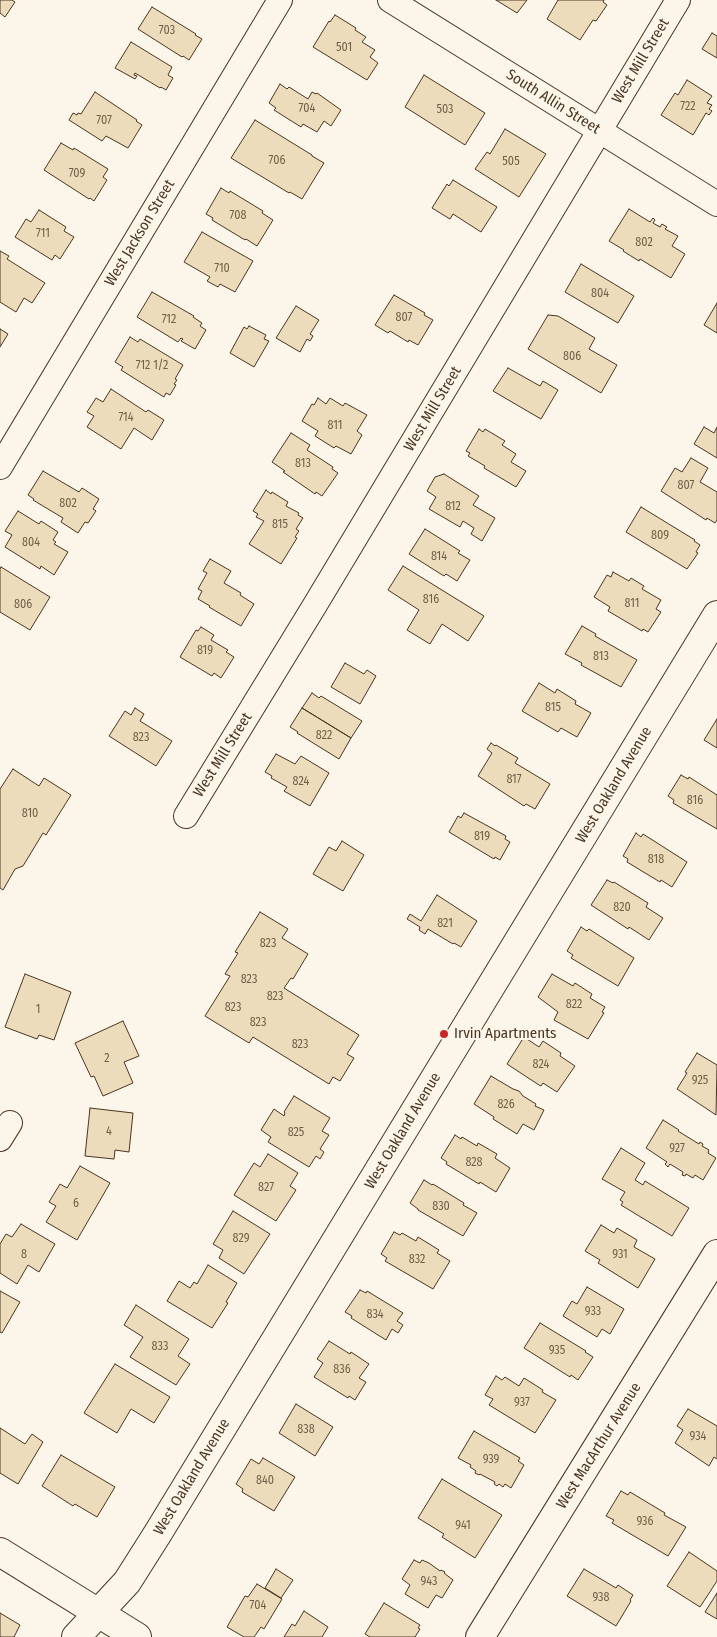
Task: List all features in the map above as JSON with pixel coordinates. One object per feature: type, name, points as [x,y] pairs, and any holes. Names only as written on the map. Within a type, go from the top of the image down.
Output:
[{"type":"main road","name":"West Oakland Avenue","points":[[76,1637],[127,1582],[158,1533],[717,615]]},
{"type":"main road","name":"West MacArthur Avenue","points":[[480,1637],[717,1254]]},
{"type":"main road","points":[[0,1552],[137,1637]]},
{"type":"street","name":"West Jackson Street","points":[[0,467],[280,0]]},
{"type":"street","name":"South Allin Street","points":[[390,0],[717,204]]},
{"type":"street","name":"West Mill Street","points":[[186,816],[678,0]]},
{"type":"building","points":[[0,0],[12,0],[15,2],[5,17],[0,13]]},
{"type":"building","points":[[496,0],[527,0],[517,13]]},
{"type":"building","points":[[558,0],[604,0],[603,2],[607,5],[596,21],[593,20],[580,40],[547,19]]},
{"type":"building","points":[[152,7],[202,39],[189,60],[138,29]]},
{"type":"building","points":[[335,15],[356,28],[355,30],[366,37],[362,42],[375,50],[370,57],[378,63],[367,80],[313,47],[329,21]]},
{"type":"building","points":[[712,33],[717,36],[717,58],[702,49]]},
{"type":"building","points":[[131,42],[172,67],[168,75],[173,78],[166,90],[135,73],[134,75],[137,76],[135,79],[115,68]]},
{"type":"building","points":[[424,75],[485,113],[465,145],[405,107]]},
{"type":"building","points":[[687,80],[712,96],[707,103],[712,105],[709,109],[712,111],[709,115],[706,113],[693,135],[661,115],[675,93],[678,95]]},
{"type":"building","points":[[280,84],[287,89],[289,87],[308,99],[312,92],[317,93],[341,110],[331,126],[324,121],[317,132],[303,124],[301,127],[274,110],[276,108],[269,103]]},
{"type":"building","points":[[95,92],[142,125],[128,148],[106,136],[102,141],[69,120],[73,113],[81,114]]},
{"type":"building","points":[[255,120],[324,163],[302,199],[231,158]]},
{"type":"building","points":[[505,129],[546,154],[519,197],[475,169],[487,152],[490,154]]},
{"type":"building","points":[[61,143],[73,150],[74,148],[108,169],[103,177],[107,180],[94,201],[44,170]]},
{"type":"building","points":[[453,180],[497,207],[481,232],[453,214],[450,219],[432,208],[447,184],[449,186]]},
{"type":"building","points":[[221,188],[229,193],[230,191],[263,211],[262,213],[273,220],[257,246],[212,220],[213,218],[206,214]]},
{"type":"building","points":[[629,209],[650,222],[653,218],[655,220],[653,223],[660,227],[662,224],[667,227],[665,229],[678,236],[672,246],[685,254],[671,278],[640,259],[639,261],[609,241]]},
{"type":"building","points":[[39,210],[66,227],[64,231],[74,237],[60,259],[55,255],[52,260],[15,237],[26,219],[31,222]]},
{"type":"building","points":[[202,232],[253,261],[235,292],[220,284],[218,287],[207,281],[210,277],[184,262]]},
{"type":"building","points":[[0,251],[9,256],[7,259],[45,283],[32,303],[24,298],[16,312],[0,302]]},
{"type":"building","points":[[581,264],[634,296],[618,323],[565,292]]},
{"type":"building","points":[[152,292],[194,316],[202,323],[200,326],[206,330],[195,349],[181,341],[183,339],[181,338],[178,342],[137,317]]},
{"type":"building","points":[[394,295],[425,313],[424,315],[433,320],[418,345],[409,340],[408,342],[390,331],[388,333],[375,325]]},
{"type":"building","points":[[717,303],[717,333],[704,325]]},
{"type":"building","points":[[296,306],[319,320],[310,334],[313,336],[310,341],[307,339],[300,352],[276,338]]},
{"type":"building","points":[[548,315],[558,316],[595,338],[589,349],[617,365],[601,393],[528,349]]},
{"type":"building","points":[[249,326],[266,335],[264,339],[269,341],[254,367],[230,353],[244,327],[247,329]]},
{"type":"building","points":[[0,329],[8,334],[0,347]]},
{"type":"building","points":[[130,337],[138,342],[140,339],[183,365],[175,379],[177,380],[174,384],[176,385],[170,395],[166,393],[164,397],[121,370],[123,367],[115,362]]},
{"type":"building","points":[[508,368],[540,386],[543,381],[558,390],[541,419],[493,391]]},
{"type":"building","points":[[111,389],[146,412],[148,410],[164,420],[152,440],[134,428],[121,449],[87,427],[94,416],[87,412],[96,398],[103,402]]},
{"type":"building","points":[[318,398],[326,404],[330,398],[343,406],[345,403],[367,415],[357,431],[362,435],[351,454],[336,446],[334,448],[315,436],[318,431],[302,421]]},
{"type":"building","points":[[704,427],[714,433],[717,427],[717,458],[694,444]]},
{"type":"building","points":[[479,429],[483,432],[485,429],[505,441],[502,445],[516,454],[511,462],[526,471],[516,487],[468,456],[470,453],[466,451]]},
{"type":"building","points":[[291,433],[310,445],[307,450],[333,467],[332,469],[338,473],[322,496],[316,492],[315,494],[272,462]]},
{"type":"building","points":[[691,458],[708,468],[700,482],[717,492],[717,520],[715,523],[707,518],[706,520],[661,491],[675,468],[682,472]]},
{"type":"building","points":[[43,471],[79,492],[82,488],[99,499],[93,509],[96,511],[88,523],[85,522],[78,533],[61,522],[63,518],[28,495]]},
{"type":"building","points":[[444,474],[479,496],[473,505],[495,518],[482,541],[471,534],[474,528],[463,521],[460,527],[429,509],[436,497],[427,491],[435,477]]},
{"type":"building","points":[[266,490],[288,502],[286,506],[299,513],[298,515],[303,518],[296,529],[299,531],[295,537],[297,538],[281,564],[249,544],[264,521],[256,517],[258,514],[253,511]]},
{"type":"building","points":[[641,507],[700,545],[696,552],[698,553],[687,569],[626,532]]},
{"type":"building","points":[[18,511],[39,524],[41,521],[58,532],[53,540],[56,542],[54,544],[68,552],[54,575],[41,566],[40,569],[5,547],[12,535],[5,531]]},
{"type":"building","points":[[425,529],[460,551],[458,553],[470,560],[457,581],[446,574],[444,576],[409,554]]},
{"type":"building","points":[[210,559],[231,571],[224,583],[241,593],[240,595],[254,604],[241,626],[198,599],[202,591],[198,589],[207,573],[203,571]]},
{"type":"building","points":[[403,566],[484,616],[468,641],[442,624],[430,644],[407,630],[419,610],[388,590]]},
{"type":"building","points":[[1,567],[50,597],[30,630],[0,612]]},
{"type":"building","points":[[613,572],[629,581],[631,578],[644,586],[642,589],[661,600],[656,609],[661,612],[648,632],[643,629],[642,631],[608,611],[610,607],[594,597],[607,575],[611,577]]},
{"type":"building","points":[[582,626],[596,634],[595,636],[637,660],[621,687],[565,654]]},
{"type":"building","points":[[201,627],[214,635],[211,640],[228,650],[226,652],[234,657],[221,678],[214,673],[212,676],[180,657],[196,630],[198,631]]},
{"type":"building","points":[[345,663],[364,674],[367,670],[376,676],[360,704],[331,687]]},
{"type":"building","points":[[539,683],[555,693],[557,689],[576,701],[575,704],[591,713],[577,737],[561,728],[558,732],[522,711]]},
{"type":"building","points":[[312,693],[319,698],[321,696],[362,721],[351,738],[302,708]]},
{"type":"building","points":[[135,708],[144,714],[140,721],[172,741],[156,766],[109,736],[125,711],[131,715]]},
{"type":"building","points":[[302,708],[351,738],[339,759],[290,727]]},
{"type":"building","points":[[717,719],[717,748],[704,740]]},
{"type":"building","points":[[491,743],[518,758],[515,763],[550,784],[535,809],[526,804],[524,806],[478,776],[492,753],[487,749]]},
{"type":"building","points":[[276,754],[295,764],[301,756],[329,773],[310,806],[284,791],[287,787],[271,778],[272,776],[265,772]]},
{"type":"building","points":[[13,769],[39,786],[44,778],[71,795],[46,835],[43,833],[23,866],[15,869],[3,890],[0,888],[0,789]]},
{"type":"building","points":[[681,775],[688,779],[689,777],[717,795],[717,829],[673,803],[674,800],[668,796]]},
{"type":"building","points":[[464,813],[506,836],[505,839],[510,842],[500,860],[495,857],[494,859],[449,832],[458,816],[461,818]]},
{"type":"building","points":[[636,833],[641,837],[643,834],[687,862],[672,887],[627,862],[628,859],[623,856]]},
{"type":"building","points":[[342,841],[364,855],[343,891],[313,874],[329,847],[336,851]]},
{"type":"building","points":[[607,880],[614,882],[648,903],[646,907],[663,918],[649,940],[591,905]]},
{"type":"building","points":[[437,895],[477,921],[461,947],[428,929],[425,934],[419,930],[420,927],[407,919],[410,914],[421,921]]},
{"type":"building","points":[[260,912],[288,929],[282,938],[308,954],[293,979],[291,978],[284,988],[359,1035],[347,1054],[354,1058],[340,1081],[333,1077],[329,1084],[253,1037],[249,1043],[205,1016],[230,976],[225,974],[238,953],[235,952]]},
{"type":"building","points":[[581,927],[587,931],[589,929],[634,958],[618,986],[571,958],[573,955],[567,951]]},
{"type":"building","points":[[25,974],[71,992],[54,1040],[39,1035],[37,1039],[5,1027]]},
{"type":"building","points":[[552,974],[573,986],[575,983],[592,994],[590,998],[605,1007],[602,1012],[604,1013],[588,1039],[554,1020],[558,1012],[538,997]]},
{"type":"building","points":[[123,1021],[139,1056],[124,1062],[133,1083],[103,1096],[94,1076],[91,1077],[75,1043]]},
{"type":"building","points":[[524,1037],[539,1047],[543,1041],[561,1053],[560,1056],[575,1066],[557,1092],[543,1083],[541,1086],[539,1085],[507,1064]]},
{"type":"building","points":[[697,1053],[717,1065],[716,1115],[677,1089]]},
{"type":"building","points":[[491,1076],[519,1091],[523,1096],[536,1104],[535,1106],[544,1110],[534,1130],[523,1124],[517,1134],[474,1104]]},
{"type":"building","points":[[294,1096],[330,1118],[322,1131],[329,1135],[320,1149],[324,1152],[320,1159],[316,1156],[309,1167],[268,1142],[271,1137],[261,1130],[274,1109],[284,1116],[284,1112]]},
{"type":"building","points":[[90,1108],[133,1113],[129,1152],[115,1150],[114,1159],[85,1156]]},
{"type":"building","points":[[663,1120],[699,1144],[700,1142],[703,1144],[702,1146],[709,1150],[708,1153],[716,1158],[703,1180],[695,1175],[693,1178],[686,1174],[685,1176],[682,1175],[683,1172],[670,1164],[668,1167],[665,1164],[667,1162],[646,1148]]},
{"type":"building","points":[[455,1135],[477,1146],[478,1143],[497,1154],[495,1158],[510,1168],[496,1192],[446,1164],[447,1162],[441,1158]]},
{"type":"building","points":[[621,1148],[645,1163],[635,1180],[643,1185],[645,1181],[689,1208],[672,1236],[621,1205],[623,1202],[620,1200],[625,1192],[602,1179]]},
{"type":"building","points":[[268,1154],[298,1173],[290,1186],[296,1190],[276,1221],[234,1195],[254,1163],[260,1167]]},
{"type":"building","points":[[80,1166],[110,1183],[77,1240],[46,1222],[56,1206],[49,1202],[60,1184],[67,1188]]},
{"type":"building","points":[[424,1180],[464,1203],[463,1205],[477,1213],[463,1236],[418,1210],[410,1203]]},
{"type":"building","points":[[233,1211],[270,1234],[244,1274],[219,1258],[223,1250],[213,1244]]},
{"type":"building","points":[[21,1224],[55,1244],[39,1272],[28,1265],[17,1284],[0,1273],[0,1244],[6,1234],[12,1237]]},
{"type":"building","points":[[601,1225],[614,1233],[617,1228],[637,1240],[634,1247],[655,1259],[638,1288],[598,1263],[600,1260],[585,1251]]},
{"type":"building","points":[[394,1232],[400,1235],[402,1233],[416,1241],[418,1237],[439,1250],[437,1253],[450,1261],[433,1289],[385,1261],[387,1258],[381,1254]]},
{"type":"building","points":[[208,1265],[237,1283],[226,1302],[228,1303],[212,1328],[167,1301],[179,1281],[190,1288],[194,1282],[197,1284]]},
{"type":"building","points":[[587,1287],[624,1309],[610,1334],[602,1329],[597,1337],[563,1316],[572,1301],[577,1304]]},
{"type":"building","points":[[360,1290],[366,1293],[367,1291],[403,1313],[397,1321],[403,1325],[398,1333],[392,1329],[386,1340],[351,1318],[352,1316],[345,1312]]},
{"type":"building","points":[[0,1291],[20,1302],[2,1333],[0,1332]]},
{"type":"building","points":[[136,1305],[189,1339],[178,1356],[190,1364],[176,1385],[130,1357],[143,1337],[124,1325]]},
{"type":"building","points":[[540,1323],[593,1357],[578,1380],[524,1348]]},
{"type":"building","points":[[329,1341],[369,1364],[359,1378],[366,1382],[355,1400],[349,1396],[348,1398],[314,1377],[323,1363],[317,1359]]},
{"type":"building","points":[[115,1364],[170,1397],[154,1423],[131,1409],[117,1433],[84,1413]]},
{"type":"building","points":[[496,1376],[502,1380],[505,1377],[519,1386],[524,1378],[556,1400],[535,1433],[489,1405],[493,1399],[485,1395]]},
{"type":"building","points":[[296,1404],[333,1427],[315,1456],[279,1433]]},
{"type":"building","points":[[688,1409],[717,1426],[717,1459],[714,1457],[709,1466],[675,1443],[683,1430],[677,1426]]},
{"type":"building","points":[[0,1428],[25,1444],[32,1434],[43,1442],[18,1484],[0,1473]]},
{"type":"building","points":[[474,1431],[520,1458],[518,1461],[524,1465],[511,1488],[505,1484],[503,1487],[499,1484],[497,1486],[494,1484],[495,1482],[475,1473],[476,1471],[470,1467],[471,1465],[458,1458]]},
{"type":"building","points":[[61,1455],[115,1487],[97,1517],[75,1504],[73,1506],[42,1486]]},
{"type":"building","points":[[263,1458],[295,1477],[274,1511],[242,1492],[243,1489],[236,1484],[251,1459],[259,1464]]},
{"type":"building","points":[[442,1479],[502,1515],[475,1558],[442,1537],[444,1534],[418,1518]]},
{"type":"building","points":[[621,1491],[628,1495],[630,1492],[686,1527],[668,1556],[612,1523],[614,1520],[606,1516]]},
{"type":"building","points":[[689,1552],[717,1571],[717,1581],[700,1607],[667,1586]]},
{"type":"building","points":[[414,1560],[420,1563],[422,1560],[429,1563],[440,1571],[445,1572],[453,1580],[442,1598],[436,1595],[428,1608],[405,1594],[410,1585],[402,1579]]},
{"type":"building","points":[[276,1569],[293,1580],[281,1598],[265,1588]]},
{"type":"building","points":[[584,1569],[616,1588],[618,1585],[633,1595],[616,1626],[567,1596]]},
{"type":"building","points":[[257,1584],[282,1599],[264,1629],[261,1627],[254,1637],[244,1637],[227,1627],[245,1596],[248,1597]]},
{"type":"building","points":[[717,1593],[717,1619],[705,1612]]},
{"type":"building","points":[[384,1603],[420,1625],[418,1628],[420,1629],[415,1637],[370,1637],[365,1634]]},
{"type":"building","points":[[304,1611],[328,1627],[322,1637],[284,1637],[292,1624],[295,1626]]},
{"type":"building","points":[[0,1613],[20,1625],[14,1637],[0,1637]]},
{"type":"place","name":"Irvin Apartments","points":[[444,1034]]}]
